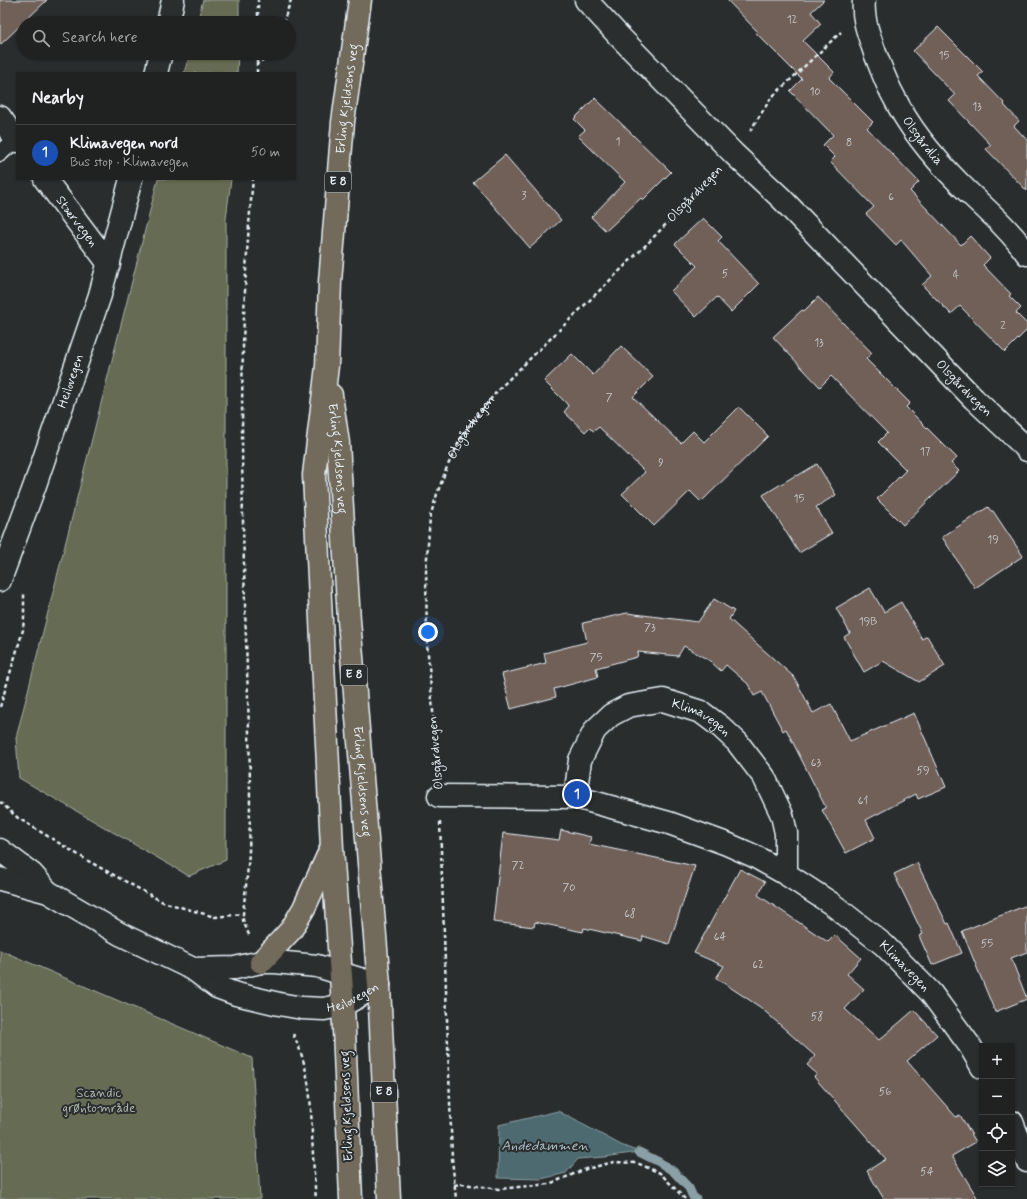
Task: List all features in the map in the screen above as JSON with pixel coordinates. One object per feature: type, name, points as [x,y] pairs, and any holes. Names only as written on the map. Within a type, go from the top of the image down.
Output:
[{"type":"highway","name":"Erling Kjeldsens veg","points":[[351,1199],[343,1005],[332,848],[314,476],[327,366],[330,282],[343,122],[360,0]]},
{"type":"highway","name":"Erling Kjeldsens veg","points":[[327,366],[338,443],[349,620],[379,985],[389,1199]]},
{"type":"highway","name":"E 8","points":[[261,962],[291,930],[304,908],[332,848]]},
{"type":"street","points":[[170,16],[173,0]]},
{"type":"street","name":"Olsgårdvegen","points":[[586,0],[618,35],[734,154],[786,204],[974,399],[1026,447]]},
{"type":"street","name":"Olsgårdlia","points":[[863,5],[867,28],[884,76],[894,99],[910,124],[940,162],[960,184],[1010,233],[1027,254]]},
{"type":"street","points":[[156,72],[159,60]]},
{"type":"street","points":[[0,117],[16,139]]},
{"type":"street","name":"Stærvegen","points":[[46,180],[108,264]]},
{"type":"street","name":"Heilovegen","points":[[0,580],[82,351],[100,295],[131,180]]},
{"type":"street","name":"Klimavegen","points":[[575,797],[580,760],[595,730],[611,715],[628,706],[663,700],[701,712],[721,727],[737,742],[764,777],[784,821],[786,833],[786,874]]},
{"type":"street","name":"Klimavegen","points":[[439,796],[575,797],[669,823],[727,844],[754,856],[786,874],[832,904],[884,945],[931,993],[970,1046],[979,1062]]},
{"type":"street","name":"Heilovegen","points":[[0,850],[32,874],[48,892]]},
{"type":"street","name":"Heilovegen","points":[[0,878],[48,892],[120,934],[192,970],[217,987],[236,994],[267,1002],[302,1008],[324,1009],[343,1005],[379,985]]},
{"type":"street","name":"Heilovegen","points":[[192,970],[235,968],[261,962],[275,962],[317,966],[379,985]]},
{"type":"street","points":[[1015,1130],[1027,1161]]},
{"type":"lane","points":[[0,154],[16,141]]},
{"type":"path","points":[[258,0],[258,16]]},
{"type":"path","points":[[285,16],[291,0]]},
{"type":"path","points":[[734,154],[772,98],[863,5]]},
{"type":"path","points":[[257,60],[257,72]]},
{"type":"path","points":[[257,64],[263,60]]},
{"type":"path","name":"Olsgårdvegen","points":[[456,1199],[452,1158],[438,772],[427,643],[426,571],[430,517],[447,467],[460,440],[468,427],[498,390],[648,243],[734,154]]},
{"type":"path","points":[[252,942],[243,920],[249,853],[250,809],[241,446],[248,230],[253,180]]},
{"type":"path","points":[[0,707],[23,630],[24,589]]},
{"type":"path","points":[[0,802],[18,818],[90,862],[163,902],[215,917],[243,914]]},
{"type":"path","points":[[292,1032],[302,1056],[311,1099],[316,1199]]},
{"type":"path","points":[[454,1186],[462,1184],[499,1189],[549,1184],[586,1169],[614,1162],[637,1163],[660,1173],[685,1199]]},
{"type":"green space","points":[[203,0],[239,0],[239,16],[199,16]]},
{"type":"green space","points":[[188,60],[238,60],[237,72],[184,72]]},
{"type":"green space","points":[[158,180],[231,180],[226,219],[226,860],[189,876],[19,778],[16,738]]},
{"type":"green space","name":"Scandic grøntområde","points":[[0,950],[252,1058],[260,1199],[0,1199]]},
{"type":"water","name":"Andedammen","points":[[558,1111],[621,1145],[639,1152],[578,1159],[566,1173],[541,1179],[498,1178],[499,1125]]},
{"type":"building","points":[[0,0],[47,0],[30,16],[16,16],[16,30],[0,45]]},
{"type":"building","points":[[727,0],[824,0],[811,12],[821,24],[803,41],[834,72],[829,78],[873,122],[867,128],[919,182],[910,191],[961,245],[970,236],[990,258],[983,265],[1011,294],[1009,296],[1021,308],[1016,313],[1027,324],[1027,330],[1005,352],[960,306],[951,314],[922,285],[932,276],[901,240],[896,245],[866,214],[874,207],[830,162],[835,157],[823,145],[833,135],[790,91],[802,79],[756,33],[757,31]]},
{"type":"building","points":[[938,27],[983,72],[978,76],[1019,121],[1014,126],[1027,140],[1027,191],[986,149],[991,145],[949,101],[955,95],[913,51]]},
{"type":"building","points":[[595,98],[671,172],[643,200],[641,198],[606,231],[591,217],[625,182],[578,136],[585,130],[574,119]]},
{"type":"building","points":[[505,155],[561,220],[530,248],[473,182]]},
{"type":"building","points":[[703,218],[722,237],[718,241],[759,284],[731,312],[717,297],[696,317],[671,291],[697,266],[675,244]]},
{"type":"building","points":[[818,297],[872,353],[866,359],[910,403],[906,407],[957,458],[951,463],[959,471],[903,525],[877,499],[906,470],[878,442],[887,433],[831,376],[820,387],[773,337]]},
{"type":"building","points":[[621,346],[653,377],[633,397],[681,443],[693,431],[704,442],[739,407],[768,436],[701,502],[690,491],[654,526],[622,494],[645,472],[599,427],[594,431],[589,428],[585,432],[564,412],[568,407],[567,404],[544,381],[572,354],[593,375]]},
{"type":"building","points":[[817,464],[836,495],[816,507],[832,533],[799,553],[763,495]]},
{"type":"building","points":[[988,507],[991,511],[993,511],[1023,556],[975,588],[942,537]]},
{"type":"building","points":[[870,588],[884,612],[901,602],[922,639],[927,636],[945,666],[919,682],[883,661],[864,672],[844,637],[850,633],[836,608]]},
{"type":"building","points":[[714,599],[734,611],[729,619],[794,677],[813,713],[831,704],[850,741],[914,713],[946,787],[918,799],[916,794],[866,820],[875,838],[846,853],[822,810],[826,808],[786,729],[783,731],[762,692],[754,696],[748,684],[726,665],[721,671],[710,661],[684,646],[678,656],[638,652],[637,657],[596,668],[598,677],[554,689],[556,697],[511,709],[502,674],[546,663],[544,653],[587,642],[583,623],[627,613],[698,622]]},
{"type":"building","points":[[561,830],[591,837],[589,844],[695,866],[669,944],[643,936],[642,941],[584,928],[583,932],[535,922],[534,927],[493,922],[503,833],[559,840]]},
{"type":"building","points":[[917,863],[947,924],[949,923],[962,953],[932,965],[919,936],[923,934],[894,874]]},
{"type":"building","points":[[740,869],[765,882],[758,895],[828,942],[835,935],[861,958],[847,974],[864,989],[845,1009],[879,1040],[914,1010],[937,1035],[907,1061],[956,1117],[960,1115],[976,1142],[952,1156],[978,1199],[884,1199],[867,1171],[886,1159],[814,1077],[817,1074],[807,1065],[815,1056],[760,1007],[716,978],[724,966],[694,953]]},
{"type":"building","points":[[1027,905],[1027,952],[1011,958],[1027,999],[995,1012],[962,931]]},
{"type":"waterway","points":[[639,1152],[673,1171],[689,1188],[693,1197],[696,1199]]},
{"type":"place","name":"Klimavegen nord","points":[[577,794]]}]
